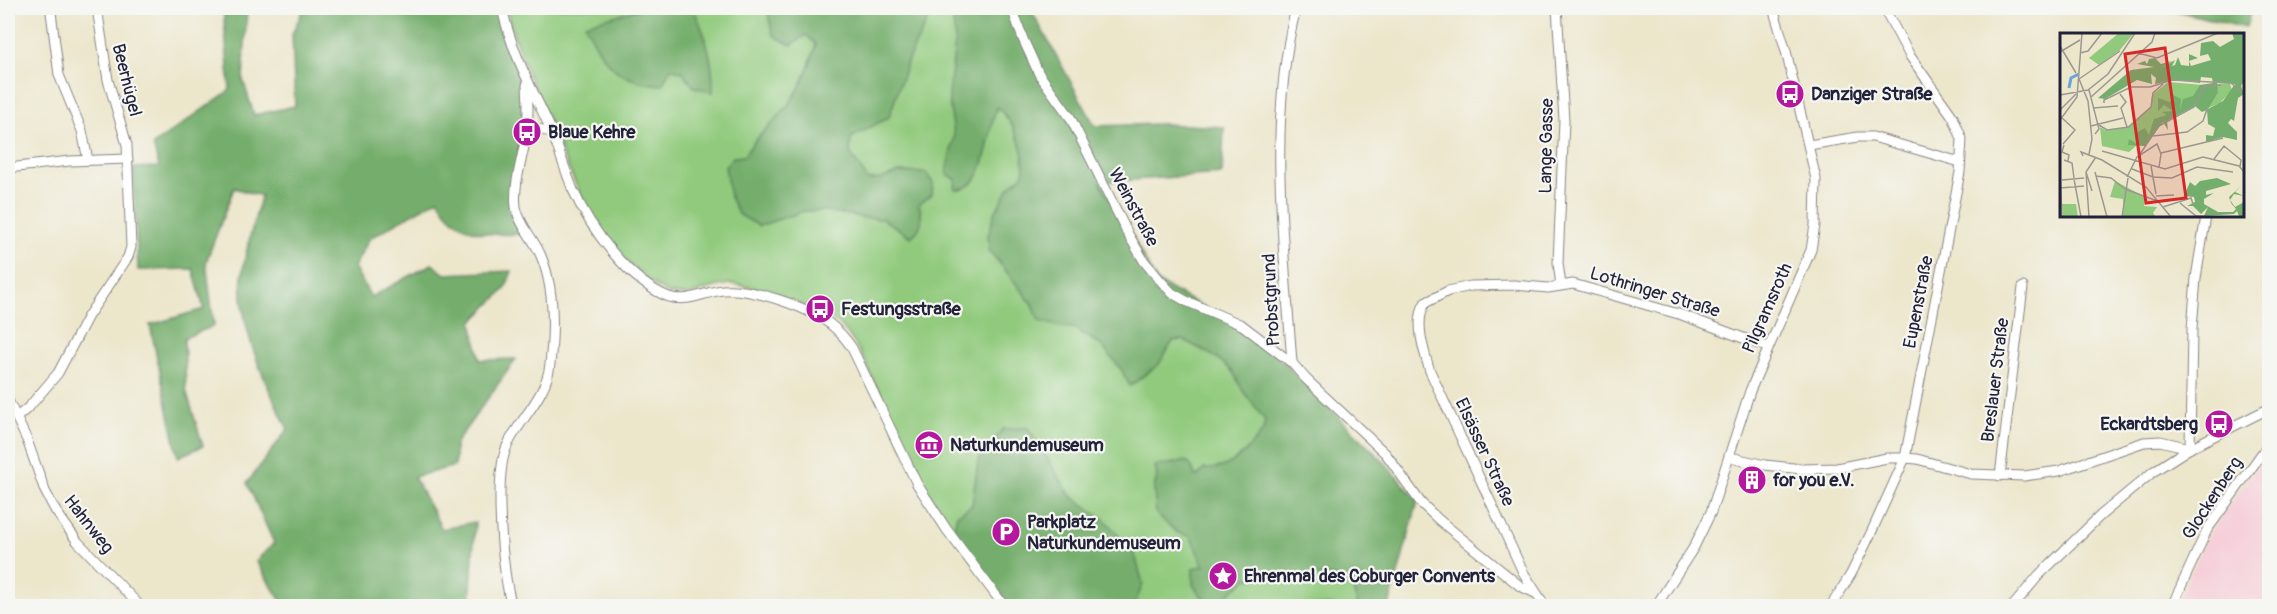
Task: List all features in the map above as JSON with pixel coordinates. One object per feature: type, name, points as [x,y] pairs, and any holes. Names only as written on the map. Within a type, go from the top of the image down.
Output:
[{"type":"street","name":"Beerhügel","points":[[17,417],[58,373],[88,316],[125,262],[131,247],[127,145],[108,80],[101,48],[97,8]]},
{"type":"street","points":[[501,8],[515,55],[551,132],[575,193],[606,242],[624,265],[643,282],[681,300],[720,290],[755,294],[812,314],[830,323],[846,338],[917,484],[947,530],[1004,606]]},
{"type":"street","name":"Weinstraße","points":[[1012,8],[1039,74],[1070,117],[1128,234],[1144,261],[1172,293],[1242,325],[1292,363]]},
{"type":"street","name":"Probstgrund","points":[[1296,8],[1288,42],[1281,131],[1283,217],[1292,363],[1386,454],[1421,502],[1439,520],[1520,586],[1535,593]]},
{"type":"street","name":"Lange Gasse","points":[[1557,8],[1564,120],[1558,263],[1561,285]]},
{"type":"street","name":"Pilgramsroth","points":[[1656,606],[1694,547],[1711,512],[1731,457],[1750,391],[1767,347],[1811,250],[1817,198],[1816,179],[1786,51],[1773,8]]},
{"type":"street","name":"Eupenstraße","points":[[1831,606],[1851,574],[1905,458],[1960,172],[1962,139],[1953,117],[1910,56],[1884,8]]},
{"type":"street","points":[[51,12],[59,75],[82,131],[88,160]]},
{"type":"street","points":[[512,606],[507,583],[501,518],[501,467],[507,444],[546,382],[552,344],[551,297],[547,275],[541,256],[516,209],[515,195],[529,114],[527,83]]},
{"type":"street","points":[[526,135],[538,129],[551,132]]},
{"type":"street","points":[[1809,144],[1873,137],[1960,162]]},
{"type":"street","points":[[8,168],[88,160],[128,159]]},
{"type":"street","points":[[2190,448],[2195,288],[2206,218]]},
{"type":"street","name":"Lothringer Straße","points":[[1425,303],[1448,291],[1471,286],[1503,285],[1548,288],[1573,284],[1682,315],[1767,347]]},
{"type":"street","name":"Breslauer Straße","points":[[2000,476],[2023,287]]},
{"type":"street","name":"Elsässer Straße","points":[[1425,303],[1421,330],[1430,371],[1535,593],[1545,606]]},
{"type":"street","name":"Hahnweg","points":[[8,400],[17,417],[45,491],[67,529],[140,606]]},
{"type":"street","points":[[2013,606],[2039,575],[2101,515],[2154,471],[2190,448],[2270,408]]},
{"type":"street","points":[[1731,457],[1765,465],[1802,469],[1837,468],[1887,458],[1905,458],[1971,474],[2024,476],[2052,472],[2152,441],[2190,448]]},
{"type":"street","name":"Glockenberg","points":[[2172,606],[2207,530],[2270,442]]},
{"type":"shaded area","points":[[2269,450],[2269,606],[2176,606],[2206,538]]},
{"type":"green space","points":[[223,8],[247,8],[243,80],[254,115],[295,106],[292,34],[304,8],[497,8],[523,83],[528,108],[511,204],[514,218],[522,234],[474,231],[454,220],[438,199],[370,238],[354,267],[371,297],[432,264],[445,274],[512,271],[505,289],[472,322],[480,360],[516,359],[455,444],[455,466],[414,477],[442,529],[475,522],[470,606],[284,606],[256,561],[274,543],[247,483],[288,429],[255,355],[244,316],[242,277],[261,196],[234,188],[206,262],[214,326],[184,338],[186,390],[203,446],[178,457],[150,325],[204,309],[193,269],[138,270],[133,168],[159,167],[153,145],[230,90]]},
{"type":"green space","points":[[506,8],[1009,8],[1157,282],[1360,438],[1386,464],[1389,606],[1010,606],[940,511],[904,449],[861,354],[843,328],[807,307],[740,285],[723,285],[687,295],[669,293],[649,281],[614,247],[587,207],[566,163],[524,64]]},
{"type":"green space","points":[[643,8],[693,8],[708,48],[713,92],[694,87],[683,72],[671,68],[662,85],[633,80],[622,75],[606,60],[585,24]]},
{"type":"green space","points":[[767,8],[1030,8],[1095,126],[1163,124],[1224,127],[1222,174],[1100,182],[1157,282],[1240,327],[1274,353],[1386,464],[1418,501],[1389,606],[1358,606],[1352,586],[1343,579],[1329,576],[1248,578],[1216,604],[1207,603],[1193,585],[1193,568],[1204,566],[1190,536],[1178,533],[1156,514],[1155,466],[1186,461],[1192,467],[1195,476],[1204,469],[1229,464],[1236,460],[1263,431],[1265,420],[1243,391],[1233,372],[1217,358],[1183,340],[1173,341],[1159,364],[1130,386],[1121,369],[1101,345],[1074,328],[1039,321],[1033,305],[989,250],[988,236],[994,215],[1009,187],[1023,175],[1024,166],[1021,147],[1014,129],[997,107],[985,157],[975,180],[966,187],[955,189],[956,179],[947,175],[954,134],[949,97],[955,37],[952,18],[930,15],[908,60],[889,117],[851,138],[850,153],[868,180],[881,179],[899,172],[926,173],[933,183],[932,194],[919,204],[921,222],[915,234],[911,237],[883,219],[827,211],[804,211],[759,226],[738,214],[730,197],[725,166],[733,157],[744,156],[791,102],[804,78],[816,44],[806,35],[791,45],[773,35]]},
{"type":"green space","points":[[2165,8],[2251,8],[2246,28]]},
{"type":"green space","points":[[1028,428],[1070,495],[1106,521],[1135,555],[1143,584],[1134,606],[1010,606],[973,561],[953,531],[957,515],[972,505],[978,461],[1003,429]]},
{"type":"place","name":"Danziger Straße","points":[[1790,94]]},
{"type":"place","name":"Blaue Kehre","points":[[527,132]]},
{"type":"place","name":"Festungsstraße","points":[[820,309]]},
{"type":"place","name":"Eckardtsberg","points":[[2219,424]]},
{"type":"place","name":"Naturkundemuseum","points":[[929,445]]},
{"type":"place","name":"for you e.V.","points":[[1752,480]]},
{"type":"place","name":"Parkplatz Naturkundemuseum","points":[[1006,532]]},
{"type":"place","name":"Ehrenmal des Coburger Convents","points":[[1223,576]]}]
